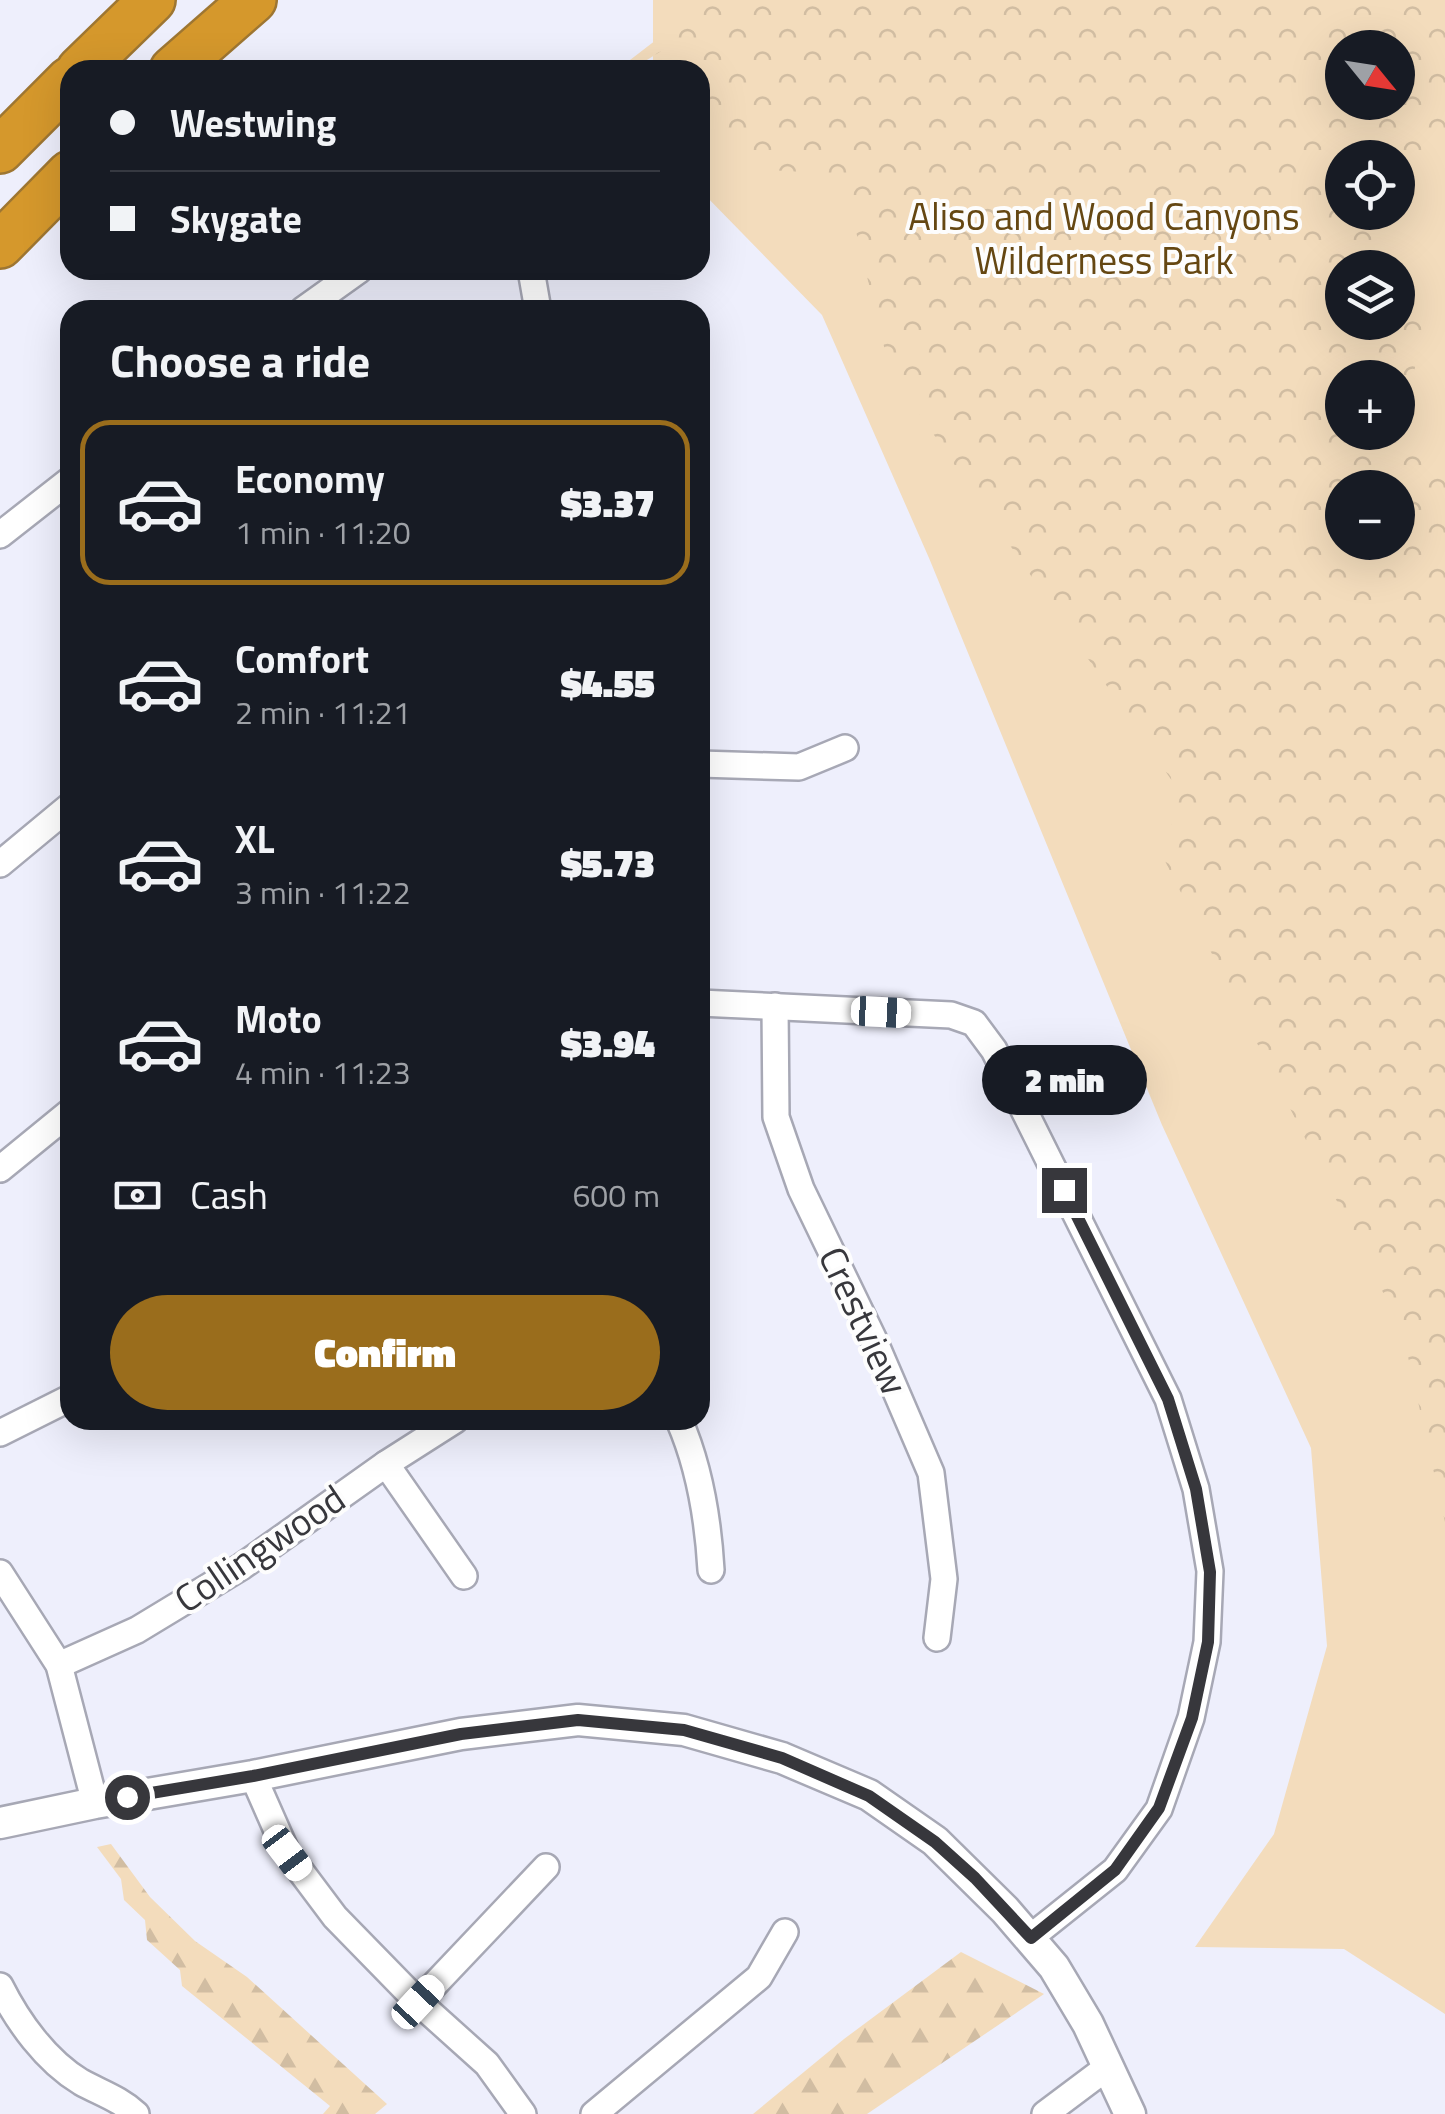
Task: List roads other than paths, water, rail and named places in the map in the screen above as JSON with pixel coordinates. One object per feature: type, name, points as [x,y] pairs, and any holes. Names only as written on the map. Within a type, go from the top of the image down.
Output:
[{"type":"highway","points":[[90,60],[152,0]]},
{"type":"highway","points":[[184,60],[253,0]]},
{"type":"highway","points":[[0,150],[60,90]]},
{"type":"highway","points":[[0,245],[60,184]]},
{"type":"street","points":[[317,300],[345,280]]},
{"type":"street","points":[[0,534],[60,488]]},
{"type":"street","points":[[710,764],[799,767],[845,748]]},
{"type":"street","points":[[0,864],[60,814]]},
{"type":"street","points":[[710,1003],[952,1015],[974,1023],[994,1050],[1168,1399],[1196,1489],[1210,1572],[1208,1642],[1192,1718],[1159,1808],[1115,1870],[1031,1938]]},
{"type":"street","name":"Crestview","points":[[775,1006],[776,1117],[802,1189],[873,1338],[931,1473],[944,1579],[937,1638]]},
{"type":"street","points":[[0,1169],[60,1120]]},
{"type":"street","points":[[0,1433],[60,1403]]},
{"type":"street","name":"Collingwood","points":[[58,1665],[138,1630],[241,1567],[439,1430]]},
{"type":"street","points":[[683,1430],[708,1518],[712,1570]]},
{"type":"street","points":[[386,1464],[464,1576]]},
{"type":"street","points":[[0,1573],[58,1665],[95,1803]]},
{"type":"street","points":[[0,1823],[461,1734],[578,1720],[684,1730],[782,1758],[869,1796],[935,1842],[975,1878],[1054,1967],[1088,2024],[1130,2114]]},
{"type":"street","points":[[253,1776],[287,1853],[335,1917],[418,2002],[487,2064],[522,2114]]},
{"type":"street","points":[[418,2002],[546,1866]]},
{"type":"street","points":[[594,2114],[759,1978],[784,1932]]},
{"type":"street","points":[[0,1986],[18,2017],[56,2062],[81,2082],[125,2104],[136,2114]]},
{"type":"street","points":[[1046,2114],[1109,2066]]},
{"type":"park label","name":"Aliso and Wood Canyons Wilderness Park","points":[[1104,239]]}]
